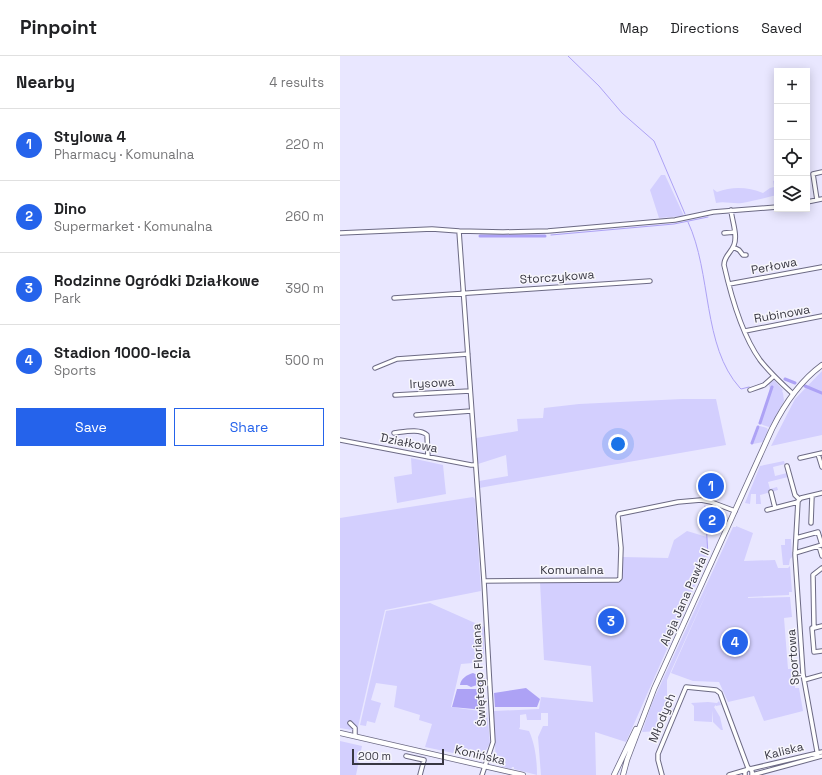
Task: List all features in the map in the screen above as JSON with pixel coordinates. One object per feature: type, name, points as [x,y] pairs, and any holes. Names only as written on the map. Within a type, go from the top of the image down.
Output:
[{"type":"main road","name":"Aleja Jana Pawła II","points":[[614,775],[628,741],[642,716],[776,420],[793,394],[807,378],[822,365]]},
{"type":"main road","name":"Aleja Jana Pawła II","points":[[623,775],[642,716]]},
{"type":"main road","name":"Konińska","points":[[340,733],[523,775]]},
{"type":"street","points":[[810,202],[820,200],[813,174],[822,172]]},
{"type":"street","points":[[340,233],[432,229],[503,232],[555,231],[675,220],[713,212],[774,206]]},
{"type":"street","points":[[731,210],[736,238],[733,247],[724,261],[724,265],[736,308],[756,353],[774,376],[793,394]]},
{"type":"street","points":[[460,231],[471,411],[484,581]]},
{"type":"street","points":[[724,233],[735,232]]},
{"type":"street","points":[[733,247],[739,250],[743,256],[746,256]]},
{"type":"street","name":"Perłowa","points":[[729,284],[822,267]]},
{"type":"street","name":"Storczykowa","points":[[394,298],[650,281]]},
{"type":"street","name":"Rubinowa","points":[[745,331],[822,316]]},
{"type":"street","points":[[375,368],[397,359],[468,354]]},
{"type":"street","points":[[750,390],[764,385],[774,376]]},
{"type":"street","name":"Irysowa","points":[[395,395],[470,391]]},
{"type":"street","points":[[416,415],[471,411]]},
{"type":"street","points":[[394,433],[420,431],[425,433],[427,435],[428,457]]},
{"type":"street","name":"Działkowa","points":[[340,440],[475,467]]},
{"type":"street","points":[[800,458],[820,453],[822,467]]},
{"type":"street","points":[[787,466],[795,495],[799,501]]},
{"type":"street","points":[[771,492],[775,508]]},
{"type":"street","points":[[766,510],[822,493]]},
{"type":"street","points":[[811,523],[812,496]]},
{"type":"street","name":"Komunalna","points":[[484,581],[618,580],[620,578],[619,514],[678,502],[701,500],[735,511]]},
{"type":"street","name":"Sportowa","points":[[799,501],[795,553],[804,680],[817,753],[820,757]]},
{"type":"street","points":[[796,538],[818,532],[822,556]]},
{"type":"street","points":[[795,553],[821,545]]},
{"type":"street","points":[[815,628],[813,575],[822,568]]},
{"type":"street","name":"Świętego Floriana","points":[[482,775],[493,742],[484,581]]},
{"type":"street","points":[[822,626],[812,628],[814,652],[822,651]]},
{"type":"street","points":[[804,680],[822,675]]},
{"type":"street","name":"Młodych","points":[[662,775],[658,754],[686,687],[716,690],[720,693],[748,769]]},
{"type":"street","points":[[350,723],[355,728],[355,736]]},
{"type":"street","name":"Kaliska","points":[[729,775],[748,769],[822,752]]},
{"type":"street","points":[[406,756],[424,760],[420,775]]},
{"type":"street","name":"Kaliska","points":[[752,775],[820,757]]},
{"type":"street","points":[[745,775],[744,772],[748,769],[753,772],[752,775]]},
{"type":"shaded area","points":[[661,175],[665,175],[684,216],[659,218],[650,190]]},
{"type":"shaded area","points":[[774,187],[774,196],[742,203],[716,203],[713,189],[717,192],[740,188],[752,189],[763,193]]},
{"type":"shaded area","points":[[822,371],[822,435],[771,446],[795,399]]},
{"type":"shaded area","points":[[774,380],[783,390],[784,401],[769,427],[760,424],[770,390],[769,384]]},
{"type":"shaded area","points":[[682,399],[716,399],[726,445],[479,488],[479,481],[508,476],[506,455],[478,464],[476,438],[518,431],[517,419],[543,418],[544,408],[579,404]]},
{"type":"shaded area","points":[[760,426],[767,428],[768,431],[763,442],[753,444]]},
{"type":"shaded area","points":[[411,458],[443,465],[446,494],[397,503],[394,477],[412,474]]},
{"type":"shaded area","points":[[784,461],[785,464],[773,467],[775,476],[787,473],[788,477],[768,482],[770,489],[777,487],[778,490],[760,495],[761,504],[756,504],[756,494],[751,494],[750,504],[745,503],[760,466]]},
{"type":"shaded area","points":[[473,497],[475,499],[481,591],[385,610],[357,731],[340,728],[340,518]]},
{"type":"shaded area","points":[[736,526],[753,533],[744,561],[775,560],[778,568],[788,568],[790,566],[792,592],[789,592],[789,595],[748,598],[790,597],[792,617],[784,618],[788,669],[795,669],[795,688],[799,688],[803,711],[764,721],[754,696],[728,702],[719,682],[693,681],[671,673],[710,585],[667,680],[667,708],[674,709],[672,713],[657,711],[661,716],[657,716],[658,731],[642,732],[652,703],[733,527]]},
{"type":"shaded area","points":[[687,531],[707,537],[708,556],[626,742],[595,732],[596,775],[541,775],[538,737],[543,726],[548,726],[548,713],[541,713],[541,720],[527,720],[526,714],[520,715],[519,729],[529,731],[533,741],[537,775],[514,769],[514,767],[511,769],[498,764],[496,760],[491,690],[494,711],[539,709],[541,697],[593,702],[591,666],[544,660],[540,582],[621,581],[623,557],[668,558],[674,540]]},
{"type":"shaded area","points":[[785,539],[791,539],[792,557],[789,565],[783,565],[781,545],[785,545]]},
{"type":"shaded area","points":[[430,603],[484,627],[484,662],[461,664],[451,707],[487,712],[490,743],[481,759],[425,747],[432,724],[419,720],[420,715],[394,707],[397,686],[376,683],[371,700],[381,703],[375,723],[367,721],[366,726],[360,725],[386,611]]},
{"type":"shaded area","points":[[473,673],[484,678],[486,681],[484,687],[477,685],[471,687],[467,685],[460,685],[465,677]]},
{"type":"shaded area","points":[[526,688],[540,699],[537,707],[495,707],[494,693]]},
{"type":"shaded area","points":[[457,689],[485,689],[485,710],[452,707]]},
{"type":"shaded area","points":[[719,701],[721,705],[716,705],[714,707],[720,717],[723,730],[721,730],[713,722],[713,710],[712,722],[694,721],[694,706],[691,703],[717,703]]},
{"type":"shaded area","points":[[340,741],[362,746],[356,775],[340,775]]},
{"type":"waterway","points":[[568,56],[599,86],[622,113],[654,141],[685,214]]},
{"type":"waterway","points":[[551,235],[674,224],[708,217]]},
{"type":"waterway","points":[[688,222],[696,242],[713,330],[719,352],[728,371],[740,388],[749,387]]},
{"type":"waterway","points":[[480,236],[545,236]]},
{"type":"waterway","points":[[785,379],[795,383]]},
{"type":"waterway","points":[[805,386],[822,393]]},
{"type":"waterway","points":[[760,423],[772,387]]},
{"type":"waterway","points":[[752,443],[758,427]]},
{"type":"waterway","points":[[705,506],[708,555]]},
{"type":"place","name":"Stylowa 4","points":[[711,486]]},
{"type":"place","name":"Dino","points":[[712,520]]},
{"type":"place","name":"Rodzinne Ogródki Działkowe","points":[[611,621]]},
{"type":"place","name":"Stadion 1000-lecia","points":[[735,642]]}]
